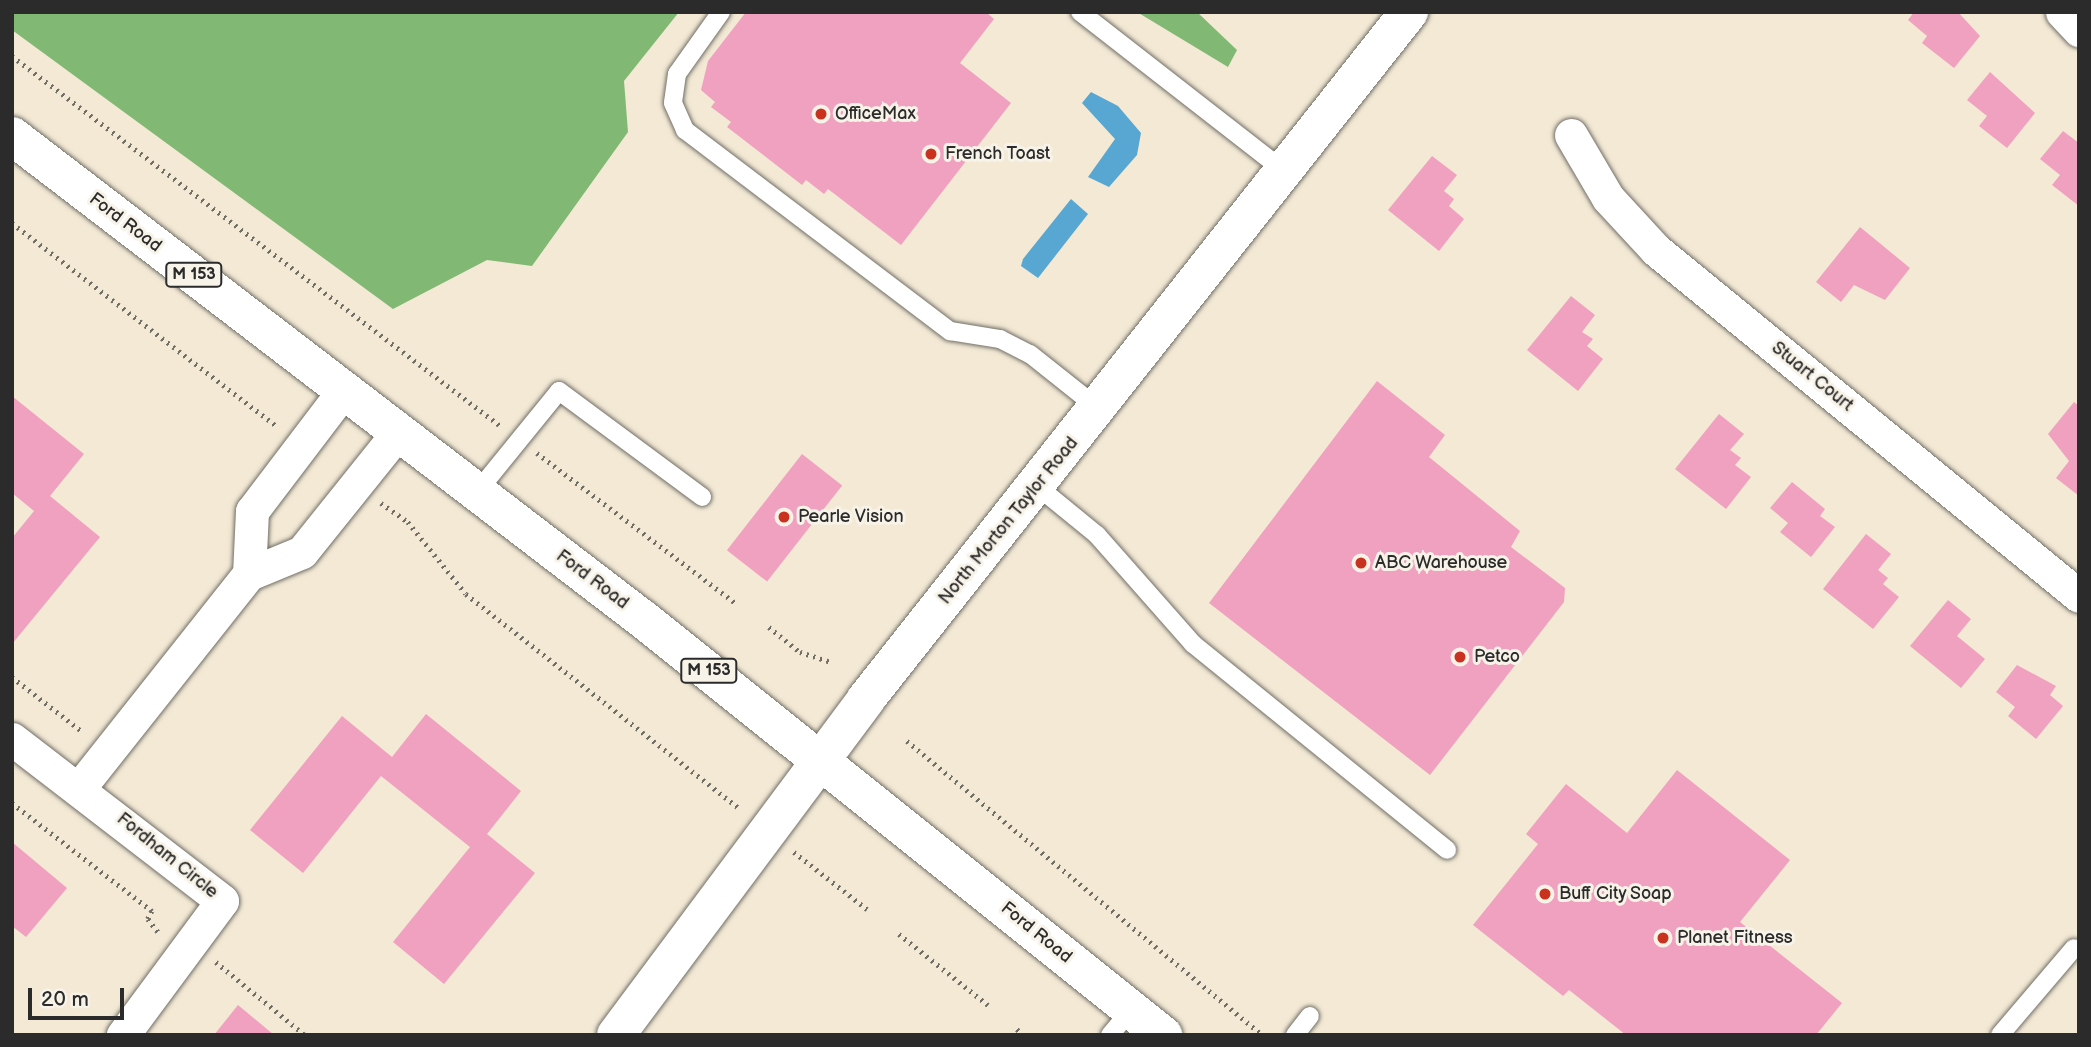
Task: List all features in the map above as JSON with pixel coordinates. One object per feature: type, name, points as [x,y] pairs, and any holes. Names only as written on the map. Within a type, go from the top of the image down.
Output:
[{"type":"main road","name":"North Morton Taylor Road","points":[[616,1035],[821,759],[1409,12]]},
{"type":"main road","name":"Ford Road","points":[[12,136],[821,759],[1121,1022],[1163,1035]]},
{"type":"street","points":[[2062,12],[2079,30]]},
{"type":"street","name":"Stuart Court","points":[[1571,135],[1608,198],[1656,250],[2079,596]]},
{"type":"street","points":[[249,574],[252,511],[344,390]]},
{"type":"street","points":[[80,787],[249,574],[302,552],[398,432]]},
{"type":"street","name":"Fordham Circle","points":[[12,738],[80,787],[222,901],[123,1035]]},
{"type":"lane","points":[[721,12],[677,74],[673,103],[685,130],[950,331],[1000,339],[1030,354],[1098,408]]},
{"type":"lane","points":[[1080,12],[1284,171]]},
{"type":"lane","points":[[477,492],[559,391],[702,497]]},
{"type":"lane","points":[[1037,486],[1097,535],[1193,644],[1447,850]]},
{"type":"lane","points":[[2000,1035],[2074,948]]},
{"type":"lane","points":[[1295,1035],[1310,1016]]},
{"type":"path","points":[[12,56],[737,604]]},
{"type":"path","points":[[12,223],[302,445]]},
{"type":"path","points":[[355,485],[408,522],[466,594],[867,909]]},
{"type":"path","points":[[769,627],[800,652],[831,662]]},
{"type":"path","points":[[12,677],[93,740]]},
{"type":"path","points":[[907,741],[1262,1035]]},
{"type":"path","points":[[12,803],[152,911],[148,919],[163,938]]},
{"type":"path","points":[[899,934],[988,1005]]},
{"type":"path","points":[[212,958],[305,1035]]},
{"type":"path","points":[[1017,1029],[1023,1035]]},
{"type":"green space","points":[[12,12],[679,12],[624,81],[628,132],[532,266],[487,260],[393,309],[12,30]]},
{"type":"green space","points":[[1137,12],[1197,12],[1237,50],[1228,67]]},
{"type":"water","points":[[1091,92],[1118,106],[1141,133],[1137,155],[1109,187],[1088,177],[1115,139],[1082,103]]},
{"type":"water","points":[[1071,199],[1088,214],[1038,278],[1021,266],[1023,259]]},
{"type":"building","name":"OfficeMax","points":[[746,12],[986,12],[994,19],[960,63],[1011,103],[901,245],[828,189],[824,194],[806,180],[802,185],[727,127],[731,122],[711,107],[715,102],[701,90],[708,61]]},
{"type":"building","points":[[1914,12],[1958,12],[1980,36],[1954,68],[1922,43],[1927,36],[1908,20]]},
{"type":"building","points":[[1990,72],[2035,113],[2007,148],[1979,126],[1987,116],[1967,100]]},
{"type":"building","points":[[2063,131],[2079,143],[2079,206],[2052,185],[2060,175],[2040,159]]},
{"type":"building","points":[[1432,156],[1457,175],[1444,191],[1454,199],[1449,206],[1464,219],[1439,251],[1388,210]]},
{"type":"building","points":[[1860,227],[1910,268],[1885,300],[1854,285],[1841,302],[1816,282]]},
{"type":"building","points":[[1571,296],[1595,315],[1582,332],[1593,339],[1587,346],[1603,359],[1578,391],[1527,350]]},
{"type":"building","points":[[1377,381],[1445,435],[1429,457],[1520,531],[1511,547],[1565,588],[1564,602],[1430,775],[1209,603]]},
{"type":"building","points":[[12,396],[84,454],[50,496],[100,537],[12,644],[12,538],[34,511],[12,493]]},
{"type":"building","points":[[2074,402],[2079,406],[2079,496],[2056,478],[2069,461],[2048,434]]},
{"type":"building","points":[[1719,414],[1744,434],[1730,450],[1741,458],[1735,465],[1751,477],[1726,509],[1675,469]]},
{"type":"building","name":"Pearle Vision","points":[[802,454],[842,485],[767,582],[727,550]]},
{"type":"building","points":[[1792,482],[1825,509],[1820,516],[1835,527],[1811,557],[1780,532],[1788,523],[1770,508]]},
{"type":"building","points":[[1866,534],[1891,554],[1878,570],[1888,578],[1883,584],[1899,597],[1873,629],[1823,589]]},
{"type":"building","points":[[1948,600],[1971,619],[1957,636],[1985,659],[1961,688],[1910,646]]},
{"type":"building","points":[[2017,665],[2056,686],[2050,695],[2063,706],[2036,739],[2008,716],[2015,707],[1996,692]]},
{"type":"building","points":[[426,714],[521,791],[487,834],[535,873],[444,984],[393,942],[470,847],[381,776],[303,873],[250,830],[342,716],[392,757]]},
{"type":"building","points":[[1677,770],[1790,860],[1740,922],[1842,1003],[1816,1035],[1626,1035],[1569,990],[1563,996],[1473,925],[1538,844],[1526,834],[1566,784],[1627,833]]},
{"type":"building","points":[[12,842],[67,888],[26,937],[12,926]]},
{"type":"building","points":[[238,1005],[274,1035],[214,1035]]},
{"type":"place","name":"OfficeMax","points":[[821,114]]},
{"type":"place","name":"French Toast","points":[[931,154]]},
{"type":"place","name":"Pearle Vision","points":[[784,517]]},
{"type":"place","name":"ABC Warehouse","points":[[1361,563]]},
{"type":"place","name":"Petco","points":[[1460,657]]},
{"type":"place","name":"Buff City Soap","points":[[1545,894]]},
{"type":"place","name":"Planet Fitness","points":[[1663,938]]}]
